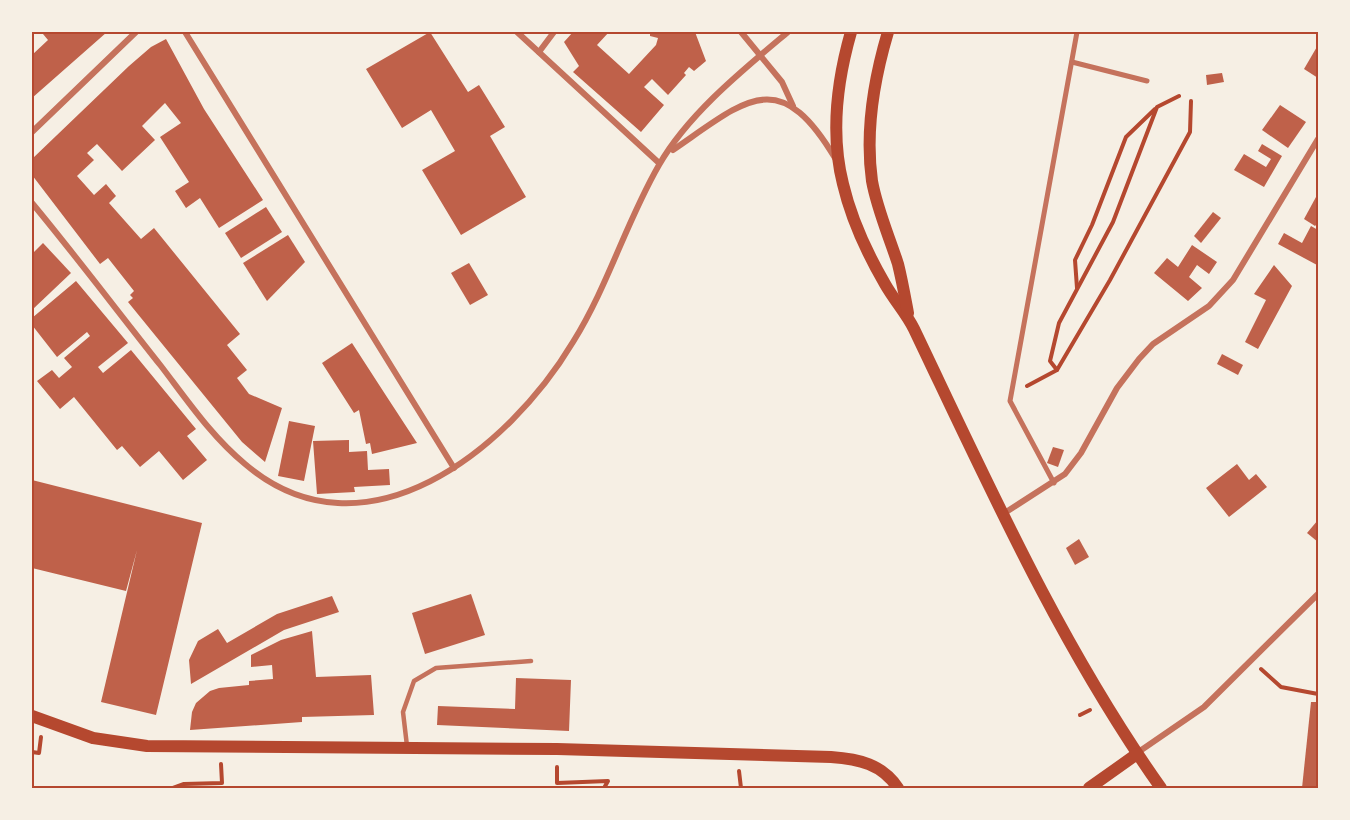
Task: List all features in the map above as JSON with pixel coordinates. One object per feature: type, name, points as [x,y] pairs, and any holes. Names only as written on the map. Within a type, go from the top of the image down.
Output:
[{"type":"main road","points":[[851,32],[839,86],[836,125],[839,164],[849,204],[869,252],[885,283],[909,317],[1003,514],[1079,659],[1161,789]]},
{"type":"main road","points":[[888,32],[878,70],[871,118],[871,166],[875,193],[902,279],[909,317]]},
{"type":"main road","points":[[32,716],[77,733],[114,742],[221,748],[557,749],[847,758],[878,768],[898,789]]},
{"type":"main road","points":[[1089,789],[1137,754]]},
{"type":"street","points":[[32,132],[136,32]]},
{"type":"street","points":[[185,32],[454,468]]},
{"type":"street","points":[[517,32],[659,163]]},
{"type":"street","points":[[539,52],[554,32]]},
{"type":"street","points":[[741,32],[782,82],[794,106],[818,132],[839,164]]},
{"type":"street","points":[[32,203],[197,412],[233,454],[259,475],[304,497],[332,502],[363,503],[406,494],[454,468],[499,432],[542,386],[566,354],[589,314],[659,163],[712,100],[788,32]]},
{"type":"street","points":[[1054,483],[1010,401],[1077,32]]},
{"type":"street","points":[[1072,62],[1148,81]]},
{"type":"street","points":[[667,154],[716,121],[750,103],[774,99],[794,106]]},
{"type":"street","points":[[1003,514],[1065,474],[1081,453],[1117,388],[1139,359],[1153,344],[1197,316],[1233,280],[1318,139]]},
{"type":"street","points":[[1137,754],[1204,707],[1318,594]]},
{"type":"lane","points":[[407,748],[403,712],[414,681],[436,668],[531,661]]},
{"type":"path","points":[[1077,289],[1075,260],[1092,225],[1126,137],[1157,107],[1179,96]]},
{"type":"path","points":[[1011,395],[1057,370],[1110,280],[1190,132],[1191,101]]},
{"type":"path","points":[[1057,370],[1050,361],[1059,323],[1113,222],[1157,107]]},
{"type":"path","points":[[1252,661],[1281,687],[1318,694]]},
{"type":"path","points":[[173,789],[184,784],[222,783],[221,748]]},
{"type":"path","points":[[557,749],[557,783],[608,781],[604,789]]},
{"type":"building","points":[[46,32],[107,32],[32,98],[32,55],[48,40],[43,34]]},
{"type":"building","points":[[430,32],[468,92],[479,85],[505,127],[490,136],[526,197],[461,235],[422,170],[455,151],[431,110],[402,128],[366,69]]},
{"type":"building","points":[[573,32],[609,32],[597,45],[629,74],[656,45],[658,38],[650,36],[650,32],[695,32],[706,61],[694,71],[689,67],[684,73],[686,75],[668,95],[652,79],[644,87],[664,105],[641,132],[573,72],[579,66],[564,42]]},
{"type":"building","points":[[166,39],[204,109],[263,200],[219,228],[200,198],[186,208],[175,191],[189,182],[160,137],[181,123],[165,103],[142,126],[155,140],[122,171],[97,144],[87,153],[94,160],[77,176],[94,195],[106,184],[116,196],[109,203],[141,239],[154,228],[240,334],[227,345],[247,370],[237,378],[249,394],[282,408],[265,462],[242,442],[128,302],[133,298],[130,295],[134,291],[108,258],[100,264],[32,175],[32,159],[129,66],[151,47]]},
{"type":"building","points":[[1318,45],[1318,78],[1304,69]]},
{"type":"building","points":[[1222,73],[1224,82],[1207,85],[1206,75]]},
{"type":"building","points":[[1280,105],[1306,122],[1288,148],[1262,130]]},
{"type":"building","points":[[1262,144],[1282,156],[1264,187],[1234,170],[1244,154],[1266,167],[1271,159],[1258,151]]},
{"type":"building","points":[[1316,197],[1318,223],[1315,226],[1304,219]]},
{"type":"building","points":[[266,207],[282,232],[241,258],[225,233]]},
{"type":"building","points":[[1213,212],[1221,218],[1201,243],[1194,236]]},
{"type":"building","points":[[1311,226],[1318,230],[1317,265],[1278,244],[1284,233],[1302,243]]},
{"type":"building","points":[[288,235],[305,262],[267,301],[243,263]]},
{"type":"building","points":[[43,243],[71,273],[32,310],[32,254]]},
{"type":"building","points":[[1192,245],[1217,262],[1209,274],[1197,265],[1189,277],[1202,288],[1188,301],[1154,273],[1167,258],[1178,267]]},
{"type":"building","points":[[469,263],[488,295],[470,305],[451,273]]},
{"type":"building","points":[[1274,265],[1292,286],[1258,349],[1245,342],[1266,300],[1254,294]]},
{"type":"building","points":[[76,281],[128,343],[98,367],[103,373],[131,350],[196,429],[187,436],[207,460],[183,480],[159,451],[140,467],[122,446],[117,450],[74,397],[60,409],[37,381],[52,370],[59,378],[72,367],[64,358],[90,336],[87,332],[57,357],[32,325],[32,318]]},
{"type":"building","points":[[352,343],[417,443],[372,454],[370,443],[366,444],[359,410],[354,413],[322,363]]},
{"type":"building","points":[[1222,354],[1243,365],[1238,375],[1217,364]]},
{"type":"building","points":[[289,421],[315,426],[304,481],[278,476]]},
{"type":"building","points":[[349,440],[349,452],[367,451],[368,470],[389,469],[390,485],[354,487],[355,492],[317,494],[313,441]]},
{"type":"building","points":[[1053,447],[1064,450],[1058,467],[1047,463]]},
{"type":"building","points":[[1237,464],[1249,480],[1256,474],[1267,487],[1229,517],[1206,488]]},
{"type":"building","points":[[32,480],[202,523],[156,715],[101,702],[137,550],[126,591],[32,568]]},
{"type":"building","points":[[1318,520],[1318,542],[1307,533]]},
{"type":"building","points":[[1079,539],[1089,557],[1075,565],[1066,548]]},
{"type":"building","points":[[471,594],[485,635],[425,654],[412,613]]},
{"type":"building","points":[[332,596],[339,612],[284,630],[191,684],[189,660],[198,641],[218,629],[227,643],[277,614]]},
{"type":"building","points":[[312,631],[316,677],[371,675],[374,715],[302,717],[302,722],[190,730],[192,712],[196,703],[210,691],[249,685],[249,681],[273,679],[272,665],[251,667],[251,655],[281,640]]},
{"type":"building","points":[[516,678],[571,680],[569,731],[437,725],[438,706],[515,709]]},
{"type":"building","points":[[1311,702],[1318,702],[1318,788],[1302,788]]}]
